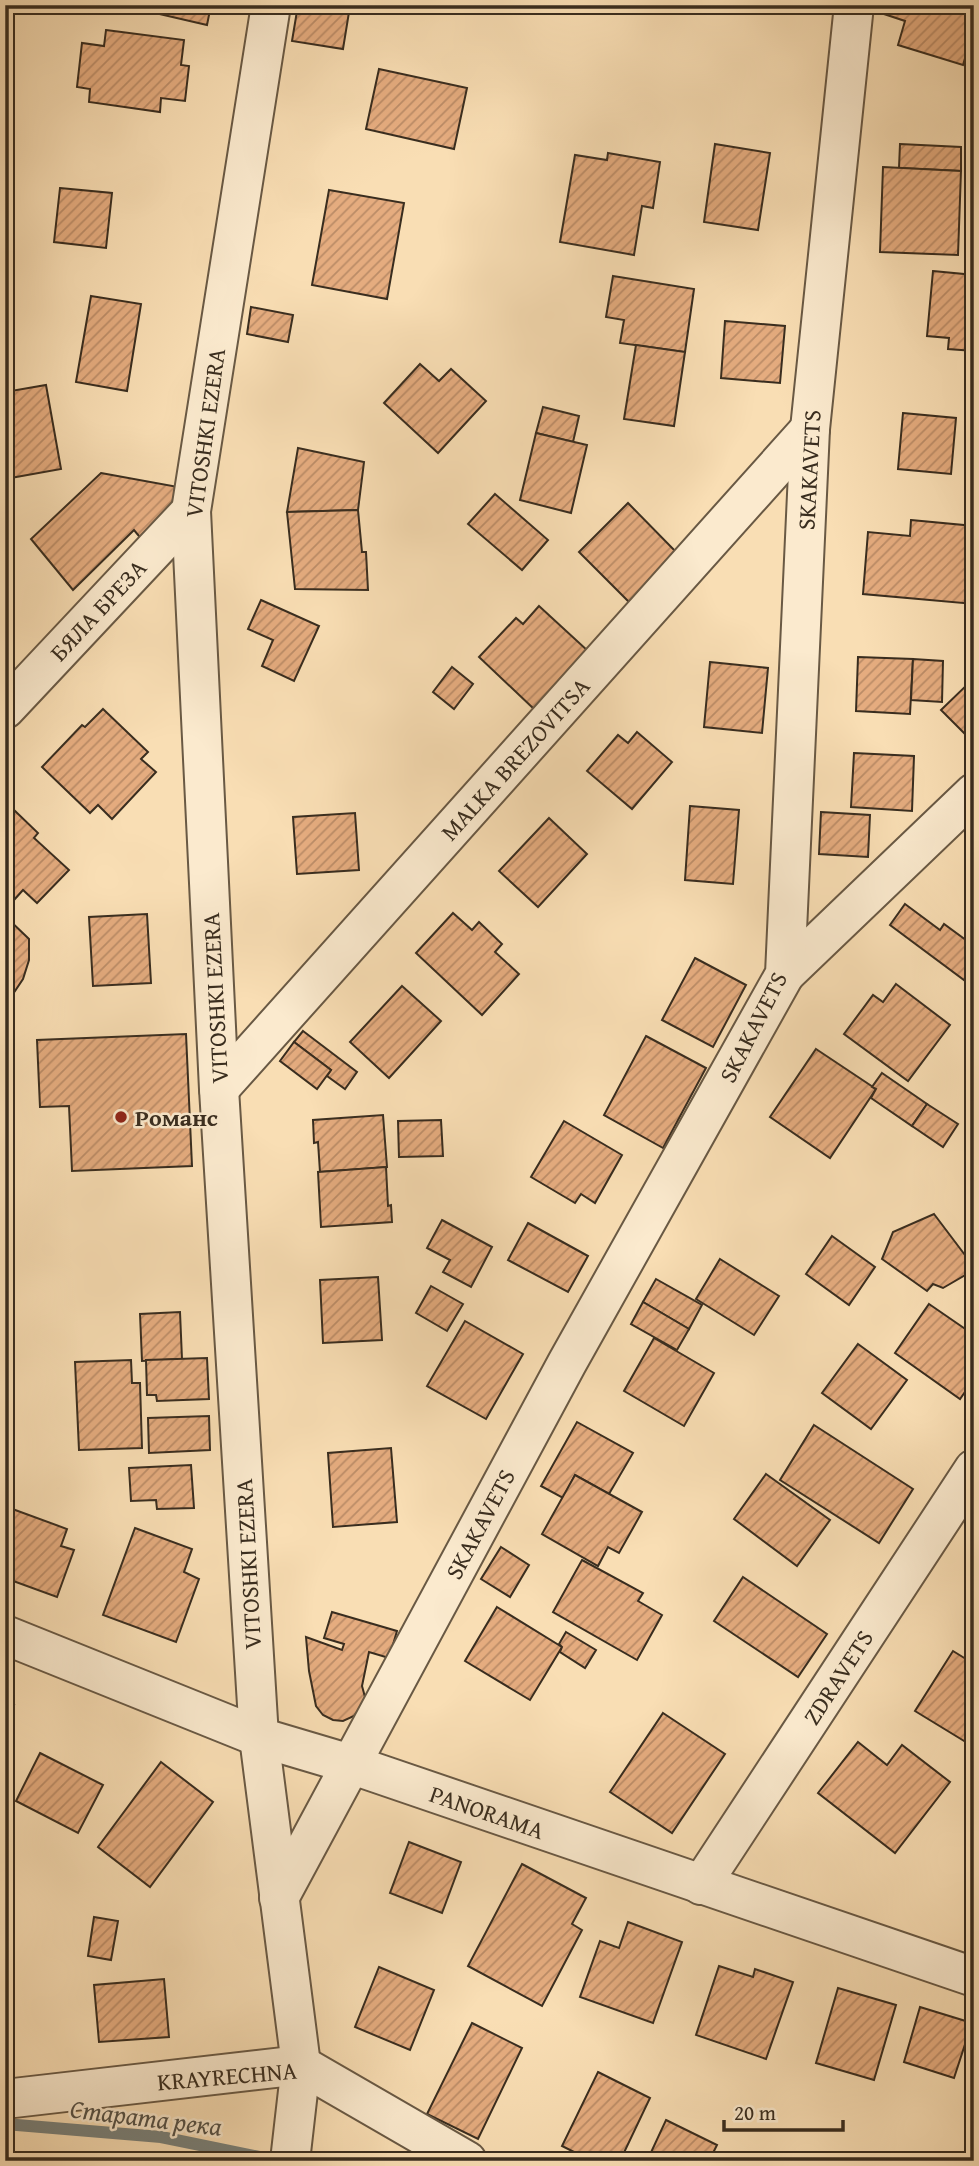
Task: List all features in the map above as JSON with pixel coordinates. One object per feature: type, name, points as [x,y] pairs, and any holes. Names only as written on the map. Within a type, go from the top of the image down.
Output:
[{"type":"street","name":"VITOSHKI EZERA","points":[[271,5],[191,511],[219,1089],[259,1737],[301,2065],[290,2161]]},
{"type":"street","name":"SKAKAVETS","points":[[279,1898],[567,1363],[785,974],[810,429],[854,5]]},
{"type":"street","name":"MALKA BREZOVITSA","points":[[219,1089],[810,429]]},
{"type":"street","name":"БЯЛА БРЕЗА","points":[[5,709],[191,511]]},
{"type":"street","points":[[785,974],[974,793]]},
{"type":"street","name":"ZDRAVETS","points":[[701,1885],[974,1469]]},
{"type":"street","name":"PANORAMA","points":[[5,1635],[259,1737],[350,1765],[974,1977]]},
{"type":"street","name":"KRAYRECHNA","points":[[5,2099],[301,2065],[467,2161]]},
{"type":"building","points":[[129,5],[211,5],[207,25]]},
{"type":"building","points":[[298,5],[350,6],[343,49],[292,41]]},
{"type":"building","points":[[880,5],[974,5],[974,28],[963,65],[898,45],[905,21],[878,12]]},
{"type":"building","points":[[106,30],[184,40],[181,65],[189,66],[185,101],[161,98],[160,112],[89,102],[90,89],[77,87],[82,43],[104,46]]},
{"type":"building","points":[[379,69],[467,88],[454,149],[366,129]]},
{"type":"building","points":[[715,144],[770,153],[758,230],[704,222]]},
{"type":"building","points":[[900,144],[961,147],[961,171],[899,168]]},
{"type":"building","points":[[608,153],[660,162],[653,208],[642,206],[634,255],[560,242],[575,155],[607,160]]},
{"type":"building","points":[[883,167],[961,171],[958,255],[880,252]]},
{"type":"building","points":[[60,188],[112,193],[106,248],[54,242]]},
{"type":"building","points":[[329,190],[404,203],[387,299],[312,285]]},
{"type":"building","points":[[933,271],[974,275],[974,351],[948,349],[949,338],[927,336]]},
{"type":"building","points":[[613,276],[694,289],[685,352],[620,343],[624,320],[606,317]]},
{"type":"building","points":[[91,296],[141,304],[127,391],[76,382]]},
{"type":"building","points":[[251,307],[293,315],[288,342],[247,334]]},
{"type":"building","points":[[725,321],[785,326],[780,383],[721,378]]},
{"type":"building","points":[[636,345],[685,352],[674,426],[624,419]]},
{"type":"building","points":[[420,364],[439,381],[451,369],[486,401],[438,453],[384,403]]},
{"type":"building","points":[[46,385],[61,469],[5,479],[5,392]]},
{"type":"building","points":[[543,407],[579,416],[573,442],[536,433]]},
{"type":"building","points":[[903,413],[956,418],[951,474],[898,469]]},
{"type":"building","points":[[536,433],[587,445],[571,513],[520,500]]},
{"type":"building","points":[[298,448],[364,462],[358,510],[287,512]]},
{"type":"building","points":[[101,473],[178,487],[173,524],[148,547],[134,530],[73,590],[31,539]]},
{"type":"building","points":[[495,494],[548,540],[522,570],[468,524]]},
{"type":"building","points":[[628,503],[681,557],[632,605],[579,552]]},
{"type":"building","points":[[358,510],[362,552],[366,552],[368,590],[295,589],[287,512]]},
{"type":"building","points":[[911,520],[974,526],[974,604],[863,594],[868,532],[910,536]]},
{"type":"building","points":[[261,600],[319,626],[294,681],[262,666],[273,640],[248,629]]},
{"type":"building","points":[[539,606],[588,651],[534,709],[479,657],[516,618],[523,624]]},
{"type":"building","points":[[858,657],[913,659],[910,714],[856,711]]},
{"type":"building","points":[[913,659],[943,661],[942,702],[911,700]]},
{"type":"building","points":[[710,662],[768,668],[762,733],[704,727]]},
{"type":"building","points":[[452,667],[473,684],[454,709],[433,692]]},
{"type":"building","points":[[974,678],[974,743],[941,710]]},
{"type":"building","points":[[103,709],[148,752],[141,759],[156,772],[112,819],[98,805],[90,813],[42,767],[82,725],[85,727]]},
{"type":"building","points":[[637,732],[672,762],[632,809],[587,771],[618,735],[628,743]]},
{"type":"building","points":[[854,753],[914,756],[912,811],[851,807]]},
{"type":"building","points":[[690,806],[739,810],[733,884],[685,880]]},
{"type":"building","points":[[13,809],[38,833],[34,838],[69,870],[37,903],[23,890],[14,900],[5,892],[5,817]]},
{"type":"building","points":[[821,812],[870,815],[868,857],[819,854]]},
{"type":"building","points":[[355,813],[359,870],[297,874],[293,817]]},
{"type":"building","points":[[549,818],[587,854],[538,907],[499,871]]},
{"type":"building","points":[[905,904],[940,930],[944,924],[974,946],[974,967],[964,980],[890,925]]},
{"type":"building","points":[[453,913],[472,930],[479,922],[502,944],[495,952],[519,974],[482,1015],[416,953]]},
{"type":"building","points":[[147,914],[151,983],[93,986],[89,917]]},
{"type":"building","points":[[5,916],[29,939],[29,960],[23,979],[11,997],[5,1001]]},
{"type":"building","points":[[695,958],[746,985],[713,1047],[662,1020]]},
{"type":"building","points":[[896,984],[950,1025],[908,1081],[844,1034],[873,995],[883,1002]]},
{"type":"building","points":[[402,986],[441,1021],[389,1078],[350,1042]]},
{"type":"building","points":[[303,1031],[357,1072],[345,1089],[327,1076],[331,1070],[294,1042]]},
{"type":"building","points":[[186,1034],[192,1166],[72,1171],[69,1106],[40,1107],[37,1040]]},
{"type":"building","points":[[646,1036],[706,1068],[663,1148],[604,1115]]},
{"type":"building","points":[[294,1042],[331,1070],[317,1089],[280,1061]]},
{"type":"building","points":[[816,1049],[876,1089],[830,1158],[770,1117]]},
{"type":"building","points":[[882,1073],[927,1104],[912,1126],[871,1098],[876,1089],[872,1087]]},
{"type":"building","points":[[927,1104],[958,1124],[943,1147],[912,1126]]},
{"type":"building","points":[[383,1115],[387,1167],[320,1172],[313,1120]]},
{"type":"building","points":[[441,1120],[443,1156],[399,1157],[398,1121]]},
{"type":"building","points":[[564,1121],[622,1155],[595,1203],[581,1194],[575,1203],[531,1177]]},
{"type":"building","points":[[386,1167],[388,1206],[391,1205],[392,1222],[321,1227],[318,1172]]},
{"type":"building","points":[[934,1214],[974,1270],[943,1288],[933,1284],[927,1291],[882,1259],[893,1232]]},
{"type":"building","points":[[442,1220],[492,1247],[471,1287],[443,1272],[450,1260],[427,1248]]},
{"type":"building","points":[[528,1223],[588,1256],[568,1292],[508,1260]]},
{"type":"building","points":[[832,1236],[875,1267],[849,1305],[806,1274]]},
{"type":"building","points":[[720,1259],[779,1296],[754,1335],[696,1299]]},
{"type":"building","points":[[378,1277],[382,1340],[323,1343],[320,1280]]},
{"type":"building","points":[[656,1279],[702,1305],[689,1329],[643,1302]]},
{"type":"building","points":[[431,1286],[463,1304],[447,1331],[416,1313]]},
{"type":"building","points":[[643,1302],[689,1329],[677,1350],[631,1324]]},
{"type":"building","points":[[929,1304],[974,1335],[974,1379],[960,1399],[895,1353]]},
{"type":"building","points":[[180,1312],[182,1359],[142,1361],[140,1314]]},
{"type":"building","points":[[465,1321],[523,1354],[486,1419],[427,1386]]},
{"type":"building","points":[[654,1338],[714,1373],[684,1426],[624,1391]]},
{"type":"building","points":[[858,1344],[907,1380],[871,1429],[822,1393]]},
{"type":"building","points":[[207,1358],[209,1399],[157,1401],[156,1395],[147,1395],[146,1360]]},
{"type":"building","points":[[131,1360],[132,1383],[140,1383],[142,1448],[79,1450],[75,1362]]},
{"type":"building","points":[[209,1416],[210,1450],[149,1453],[148,1418]]},
{"type":"building","points":[[577,1422],[633,1453],[609,1494],[575,1475],[563,1498],[541,1486]]},
{"type":"building","points":[[814,1425],[913,1489],[879,1543],[780,1480]]},
{"type":"building","points":[[391,1448],[397,1522],[333,1527],[328,1453]]},
{"type":"building","points":[[191,1465],[194,1508],[157,1509],[156,1500],[131,1501],[129,1468]]},
{"type":"building","points":[[766,1474],[830,1520],[797,1566],[734,1519]]},
{"type":"building","points":[[575,1475],[642,1512],[619,1553],[608,1547],[598,1566],[542,1534]]},
{"type":"building","points":[[7,1507],[67,1529],[61,1546],[74,1550],[57,1597],[5,1578]]},
{"type":"building","points":[[135,1528],[192,1549],[184,1572],[199,1579],[176,1642],[103,1615]]},
{"type":"building","points":[[501,1547],[529,1565],[510,1597],[481,1579]]},
{"type":"building","points":[[582,1560],[643,1593],[638,1601],[662,1615],[637,1660],[553,1612]]},
{"type":"building","points":[[743,1577],[827,1634],[798,1677],[714,1621]]},
{"type":"building","points":[[497,1607],[562,1647],[530,1700],[465,1661]]},
{"type":"building","points":[[332,1612],[397,1631],[389,1658],[369,1652],[362,1686],[365,1697],[361,1708],[354,1716],[343,1721],[323,1715],[316,1706],[309,1671],[306,1637],[342,1650],[344,1644],[324,1638]]},
{"type":"building","points":[[566,1632],[596,1650],[585,1668],[560,1652],[562,1647],[559,1644]]},
{"type":"building","points":[[953,1651],[974,1664],[974,1747],[915,1711]]},
{"type":"building","points":[[5,1701],[14,1705],[5,1723]]},
{"type":"building","points":[[663,1713],[725,1754],[672,1833],[610,1792]]},
{"type":"building","points":[[858,1742],[887,1765],[902,1745],[950,1782],[895,1853],[818,1793]]},
{"type":"building","points":[[40,1753],[103,1785],[78,1833],[16,1801]]},
{"type":"building","points":[[161,1762],[213,1802],[150,1887],[98,1847]]},
{"type":"building","points":[[409,1842],[461,1862],[442,1913],[390,1893]]},
{"type":"building","points":[[522,1864],[586,1898],[572,1924],[582,1930],[542,2006],[468,1966]]},
{"type":"building","points":[[94,1917],[118,1921],[111,1960],[88,1956]]},
{"type":"building","points":[[628,1922],[682,1942],[653,2023],[580,1997],[600,1941],[619,1948]]},
{"type":"building","points":[[719,1966],[753,1977],[755,1969],[793,1982],[766,2059],[696,2035]]},
{"type":"building","points":[[379,1967],[434,1990],[410,2050],[355,2027]]},
{"type":"building","points":[[164,1979],[169,2037],[99,2042],[94,1985]]},
{"type":"building","points":[[838,1988],[896,2005],[874,2080],[816,2063]]},
{"type":"building","points":[[920,2007],[972,2023],[954,2078],[904,2062]]},
{"type":"building","points":[[472,2023],[522,2048],[478,2139],[427,2114]]},
{"type":"building","points":[[598,2072],[650,2098],[620,2161],[592,2161],[562,2146]]},
{"type":"building","points":[[666,2120],[717,2145],[709,2161],[647,2161]]},
{"type":"waterway","name":"Старата река","points":[[5,2124],[161,2137],[279,2161]]},
{"type":"place","name":"Романс","points":[[121,1117]]}]
